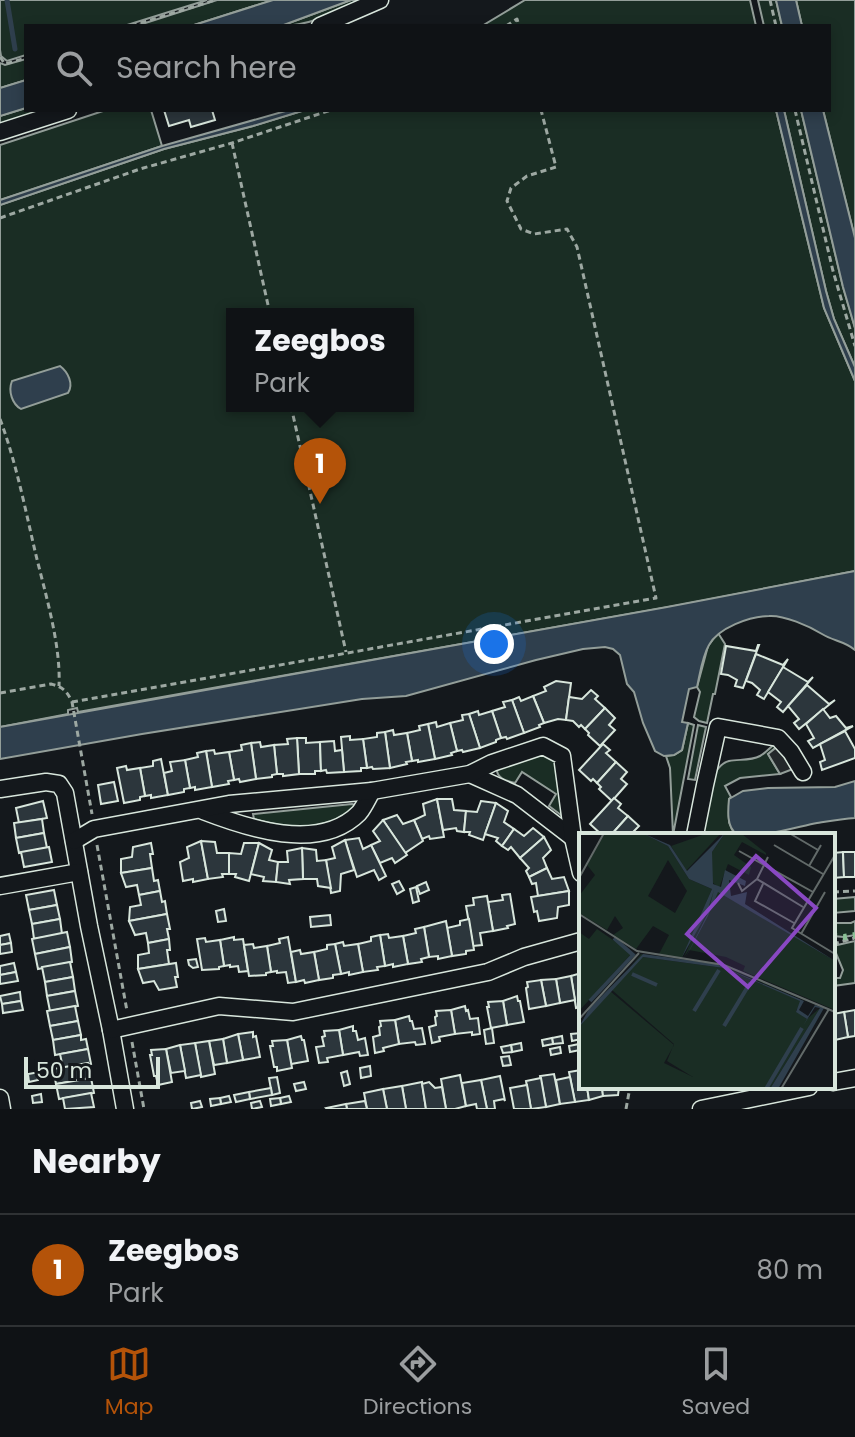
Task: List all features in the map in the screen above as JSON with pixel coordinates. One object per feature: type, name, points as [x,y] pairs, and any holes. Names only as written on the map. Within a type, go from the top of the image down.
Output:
[{"type":"street","points":[[325,24],[380,0]]},
{"type":"street","points":[[0,132],[62,112]]},
{"type":"street","points":[[695,833],[718,727],[778,738],[803,772]]},
{"type":"street","points":[[74,841],[94,829],[229,804],[372,791],[470,774],[543,746],[562,756],[579,864]]},
{"type":"street","points":[[470,774],[517,795],[573,838]]},
{"type":"street","points":[[0,789],[46,782],[59,784],[65,793],[125,1109]]},
{"type":"street","points":[[201,811],[268,833],[313,834],[335,829],[360,812],[372,791]]},
{"type":"street","points":[[0,886],[79,872]]},
{"type":"street","points":[[111,1030],[219,1006],[293,1012],[488,972],[524,957],[579,942]]},
{"type":"street","points":[[835,1082],[855,1078]]},
{"type":"street","points":[[701,1109],[734,1099],[796,1089]]},
{"type":"street","points":[[0,1098],[2,1109]]},
{"type":"path","points":[[137,24],[215,0]]},
{"type":"path","points":[[770,0],[776,24]]},
{"type":"path","points":[[0,57],[5,64],[24,59]]},
{"type":"path","points":[[0,218],[140,169],[325,112]]},
{"type":"path","points":[[72,702],[656,598],[577,247],[567,229],[534,234],[521,229],[507,201],[511,188],[527,176],[556,167],[542,112]]},
{"type":"path","points":[[795,112],[833,271],[855,346]]},
{"type":"path","points":[[232,143],[269,308]]},
{"type":"path","points":[[292,412],[346,652]]},
{"type":"path","points":[[0,419],[47,600],[60,669],[59,686]]},
{"type":"path","points":[[0,693],[51,684],[59,686],[72,702],[144,1109]]},
{"type":"path","points":[[835,892],[855,891]]},
{"type":"path","points":[[835,943],[855,938]]},
{"type":"path","points":[[626,1109],[630,1089]]},
{"type":"green space","points":[[0,0],[207,0],[130,24],[24,24],[24,56],[7,61],[0,50]]},
{"type":"green space","points":[[217,0],[273,0],[197,24],[142,24]]},
{"type":"green space","points":[[351,0],[361,0],[312,21],[286,24]]},
{"type":"green space","points":[[525,0],[750,0],[756,24],[485,24]]},
{"type":"green space","points":[[758,0],[776,0],[782,24],[764,24]]},
{"type":"green space","points":[[796,0],[855,0],[855,238],[824,112],[831,112],[831,24],[802,24]]},
{"type":"green space","points":[[24,60],[24,81],[0,88],[0,63],[5,65]]},
{"type":"green space","points":[[24,109],[24,112],[37,112],[0,124],[0,116]]},
{"type":"green space","points":[[100,112],[152,112],[162,146],[0,200],[0,145]]},
{"type":"green space","points":[[298,112],[776,112],[824,308],[855,381],[855,571],[78,712],[77,708],[68,710],[68,714],[0,727],[0,205],[164,149]]},
{"type":"green space","points":[[784,112],[801,112],[855,328],[855,367],[834,319]]},
{"type":"green space","points":[[718,633],[725,644],[707,723],[694,717],[700,692],[697,687],[708,646]]},
{"type":"green space","points":[[688,723],[694,725],[673,833],[670,768],[666,756],[682,750]]},
{"type":"green space","points":[[698,725],[706,727],[695,780],[688,779]]},
{"type":"green space","points":[[775,744],[778,746],[768,754],[780,774],[740,778],[725,786],[731,797],[729,822],[733,831],[700,833],[708,793],[716,772],[729,761],[762,755]]},
{"type":"green space","points":[[542,752],[554,755],[564,814],[561,815],[549,806],[556,794],[522,772],[515,783],[497,773],[500,767]]},
{"type":"green space","points":[[352,804],[356,811],[330,822],[308,826],[272,824],[254,819],[253,814]]},
{"type":"green space","points":[[855,897],[855,911],[835,913],[835,899]]},
{"type":"green space","points":[[855,921],[855,935],[835,936],[835,923]]},
{"type":"green space","points":[[855,941],[855,983],[835,986],[835,978],[840,978],[843,970],[835,946]]},
{"type":"shaded area","points":[[778,746],[793,769],[780,774],[768,754]]},
{"type":"water","points":[[273,0],[351,0],[286,24],[197,24]]},
{"type":"water","points":[[776,0],[796,0],[802,24],[782,24]]},
{"type":"water","points":[[24,81],[24,109],[0,116],[0,88]]},
{"type":"water","points":[[282,112],[298,112],[164,149],[0,205],[0,200],[162,146]]},
{"type":"water","points":[[776,112],[784,112],[826,291],[834,319],[855,367],[855,381],[824,308]]},
{"type":"water","points":[[801,112],[824,112],[855,238],[855,328]]},
{"type":"water","points":[[60,366],[69,378],[68,393],[21,409],[15,404],[11,393],[12,381]]},
{"type":"water","points":[[855,571],[855,650],[782,617],[753,618],[727,628],[709,645],[697,687],[689,689],[682,722],[688,723],[682,750],[674,755],[664,756],[655,751],[634,692],[627,684],[620,655],[605,647],[536,660],[406,696],[362,699],[0,759],[0,727]]},
{"type":"water","points":[[855,781],[855,818],[770,833],[736,833],[729,823],[729,799],[743,791],[835,787]]},
{"type":"building","points":[[165,112],[213,112],[215,120],[191,127],[189,120],[169,126]]},
{"type":"building","points":[[759,645],[743,688],[735,686],[737,680],[721,674],[726,646],[756,651]]},
{"type":"building","points":[[756,654],[783,665],[788,659],[764,699],[757,695],[760,690],[746,681]]},
{"type":"building","points":[[783,667],[808,682],[813,677],[783,712],[777,707],[781,702],[768,692]]},
{"type":"building","points":[[556,681],[571,683],[566,720],[544,723],[533,696],[546,691],[544,687]]},
{"type":"building","points":[[807,685],[829,704],[835,700],[799,729],[794,723],[799,719],[788,706]]},
{"type":"building","points":[[591,690],[605,708],[585,729],[566,720],[569,697],[582,699]]},
{"type":"building","points":[[533,696],[544,723],[524,733],[512,700],[519,697],[521,701]]},
{"type":"building","points":[[512,700],[524,733],[501,738],[492,711],[505,707],[503,702]]},
{"type":"building","points":[[605,708],[615,718],[609,725],[615,730],[600,746],[585,729]]},
{"type":"building","points":[[823,709],[830,718],[836,716],[846,728],[853,726],[813,748],[808,741],[814,738],[806,724]]},
{"type":"building","points":[[478,711],[479,715],[492,711],[501,738],[480,748],[469,714]]},
{"type":"building","points":[[469,714],[480,748],[457,751],[450,723],[463,720],[462,715]]},
{"type":"building","points":[[436,722],[437,727],[450,723],[457,751],[435,759],[428,724]]},
{"type":"building","points":[[428,724],[435,759],[412,761],[407,733]]},
{"type":"building","points":[[393,730],[394,735],[407,733],[412,761],[390,768],[385,732]]},
{"type":"building","points":[[845,731],[855,749],[855,758],[822,770],[820,762],[825,760],[820,744]]},
{"type":"building","points":[[385,732],[390,768],[367,768],[363,739]]},
{"type":"building","points":[[350,736],[350,740],[363,739],[367,768],[361,768],[361,771],[344,772],[341,737]]},
{"type":"building","points":[[297,738],[306,738],[306,743],[320,742],[321,771],[299,774]]},
{"type":"building","points":[[297,738],[299,774],[277,774],[274,745],[288,744],[287,739]]},
{"type":"building","points":[[334,741],[335,751],[342,750],[344,772],[327,773],[326,770],[321,771],[320,742]]},
{"type":"building","points":[[260,742],[261,747],[274,745],[277,774],[256,779],[251,743]]},
{"type":"building","points":[[251,743],[256,779],[234,780],[229,752],[242,750],[241,745]]},
{"type":"building","points":[[603,744],[610,750],[606,753],[616,762],[597,783],[579,770]]},
{"type":"building","points":[[214,750],[215,754],[229,752],[234,780],[228,781],[229,784],[212,787],[206,751]]},
{"type":"building","points":[[206,751],[212,787],[195,790],[195,787],[190,788],[185,760]]},
{"type":"building","points":[[161,759],[168,795],[145,796],[140,768],[153,766],[153,761]]},
{"type":"building","points":[[185,760],[190,788],[168,795],[164,773],[172,771],[170,762]]},
{"type":"building","points":[[616,762],[627,772],[621,779],[627,784],[612,801],[597,783]]},
{"type":"building","points":[[126,766],[127,770],[140,768],[145,796],[124,803],[117,768]]},
{"type":"building","points":[[114,782],[118,801],[101,804],[98,785]]},
{"type":"building","points":[[614,798],[621,804],[618,808],[628,816],[613,833],[600,833],[590,824]]},
{"type":"building","points":[[437,799],[444,837],[422,839],[414,820],[425,815],[423,804]]},
{"type":"building","points":[[437,799],[452,799],[454,810],[466,811],[464,832],[456,828],[443,830]]},
{"type":"building","points":[[43,801],[47,818],[19,823],[16,808]]},
{"type":"building","points":[[481,801],[496,803],[483,840],[464,832],[466,811],[477,812]]},
{"type":"building","points":[[496,803],[508,811],[504,822],[514,829],[502,846],[496,841],[498,838],[485,834]]},
{"type":"building","points":[[397,815],[403,824],[414,820],[423,841],[405,853],[383,820]]},
{"type":"building","points":[[628,816],[639,826],[632,833],[613,833]]},
{"type":"building","points":[[42,819],[44,833],[16,838],[14,823]]},
{"type":"building","points":[[383,820],[407,855],[395,863],[392,858],[380,863],[371,845],[380,841],[373,831]]},
{"type":"building","points":[[533,828],[544,837],[520,858],[511,847],[508,850],[502,846],[514,829],[524,836]]},
{"type":"building","points":[[44,833],[47,848],[19,853],[16,838]]},
{"type":"building","points":[[544,837],[551,850],[543,858],[547,868],[529,877],[526,871],[529,868],[520,858]]},
{"type":"building","points":[[359,838],[363,849],[371,845],[386,876],[379,880],[374,870],[357,877],[345,840]]},
{"type":"building","points":[[345,840],[354,870],[341,874],[340,891],[331,893],[326,860],[335,858],[332,847]]},
{"type":"building","points":[[201,841],[208,879],[183,881],[180,862],[189,858],[187,847]]},
{"type":"building","points":[[201,841],[215,842],[217,853],[229,853],[229,874],[208,879]]},
{"type":"building","points":[[151,843],[152,868],[121,873],[121,859],[132,857],[133,847]]},
{"type":"building","points":[[244,843],[259,843],[249,881],[229,874],[229,853],[241,854]]},
{"type":"building","points":[[259,843],[272,850],[269,860],[278,862],[276,882],[263,881],[264,877],[251,874]]},
{"type":"building","points":[[49,847],[52,862],[24,867],[21,852]]},
{"type":"building","points":[[302,848],[316,850],[317,861],[326,860],[331,888],[318,886],[317,879],[303,879]]},
{"type":"building","points":[[302,848],[303,879],[289,880],[290,884],[276,882],[278,862],[288,862],[287,851]]},
{"type":"building","points":[[843,852],[844,877],[835,878],[835,853]]},
{"type":"building","points":[[843,852],[855,852],[855,877],[844,877]]},
{"type":"building","points":[[152,868],[160,891],[139,895],[137,885],[126,887],[121,873]]},
{"type":"building","points":[[547,868],[552,879],[564,877],[569,891],[538,896],[536,883],[532,884],[529,877]]},
{"type":"building","points":[[399,881],[404,890],[397,894],[392,884]]},
{"type":"building","points":[[426,882],[429,890],[420,894],[417,886]]},
{"type":"building","points":[[416,887],[419,901],[413,903],[410,889]]},
{"type":"building","points":[[54,890],[57,905],[29,910],[26,895]]},
{"type":"building","points":[[160,891],[167,914],[129,921],[130,907],[141,905],[139,895]]},
{"type":"building","points":[[569,891],[569,905],[558,907],[557,918],[539,921],[531,897]]},
{"type":"building","points":[[510,894],[515,924],[493,931],[488,902],[503,900],[502,895]]},
{"type":"building","points":[[487,896],[493,931],[480,933],[482,945],[473,946],[466,906],[474,905],[473,898]]},
{"type":"building","points":[[57,905],[60,919],[32,924],[29,910]]},
{"type":"building","points":[[224,909],[226,921],[218,922],[216,911]]},
{"type":"building","points":[[167,914],[169,939],[148,943],[146,933],[135,935],[129,921]]},
{"type":"building","points":[[330,915],[331,925],[311,927],[310,917]]},
{"type":"building","points":[[60,919],[62,934],[34,939],[32,924]]},
{"type":"building","points":[[469,919],[474,950],[452,956],[447,928]]},
{"type":"building","points":[[446,921],[452,956],[429,957],[424,927]]},
{"type":"building","points":[[424,927],[429,957],[421,959],[422,962],[408,964],[403,936]]},
{"type":"building","points":[[67,932],[70,947],[35,954],[32,939]]},
{"type":"building","points":[[9,934],[11,943],[0,945],[0,936]]},
{"type":"building","points":[[388,934],[389,938],[403,936],[408,964],[385,966],[380,935]]},
{"type":"building","points":[[380,935],[385,966],[363,972],[358,944]]},
{"type":"building","points":[[234,937],[234,940],[243,939],[248,971],[239,972],[238,966],[224,966],[220,940]]},
{"type":"building","points":[[288,937],[296,982],[288,983],[286,972],[271,972],[267,946]]},
{"type":"building","points":[[205,938],[206,942],[220,940],[224,966],[219,969],[202,970],[197,939]]},
{"type":"building","points":[[169,939],[169,964],[138,969],[138,955],[149,953],[148,943]]},
{"type":"building","points":[[343,942],[344,946],[358,944],[363,972],[341,974],[335,944]]},
{"type":"building","points":[[11,943],[12,952],[0,954],[0,945]]},
{"type":"building","points":[[253,944],[254,948],[267,946],[271,972],[266,975],[249,976],[244,945]]},
{"type":"building","points":[[335,944],[341,974],[319,980],[314,952]]},
{"type":"building","points":[[70,947],[72,962],[38,969],[35,954]]},
{"type":"building","points":[[300,950],[301,954],[314,952],[319,980],[296,982],[291,952]]},
{"type":"building","points":[[196,959],[198,967],[193,968],[188,960]]},
{"type":"building","points":[[70,962],[73,977],[45,982],[42,967]]},
{"type":"building","points":[[14,963],[16,972],[0,975],[0,966]]},
{"type":"building","points":[[176,963],[177,987],[159,990],[154,981],[143,983],[138,969]]},
{"type":"building","points":[[16,972],[18,981],[0,984],[0,975]]},
{"type":"building","points":[[579,974],[579,1007],[576,1008],[571,976]]},
{"type":"building","points":[[571,976],[575,1000],[560,1003],[556,979]]},
{"type":"building","points":[[73,977],[75,991],[47,996],[45,982]]},
{"type":"building","points":[[556,979],[560,1003],[546,1006],[541,980]]},
{"type":"building","points":[[541,980],[546,1006],[529,1009],[527,982]]},
{"type":"building","points":[[75,991],[78,1006],[50,1011],[47,996]]},
{"type":"building","points":[[20,992],[21,1001],[2,1004],[0,996]]},
{"type":"building","points":[[517,996],[524,1022],[507,1025],[503,1001]]},
{"type":"building","points":[[21,1001],[23,1010],[3,1013],[2,1004]]},
{"type":"building","points":[[503,1001],[507,1025],[491,1028],[488,1002]]},
{"type":"building","points":[[75,1006],[78,1021],[50,1026],[47,1011]]},
{"type":"building","points":[[465,1006],[470,1019],[478,1018],[480,1034],[455,1034],[451,1010]]},
{"type":"building","points":[[451,1010],[455,1034],[439,1037],[440,1041],[432,1043],[429,1027],[436,1025],[436,1011]]},
{"type":"building","points":[[855,1010],[855,1036],[848,1037],[844,1012]]},
{"type":"building","points":[[844,1012],[848,1037],[835,1040],[835,1014]]},
{"type":"building","points":[[409,1016],[414,1029],[422,1028],[425,1044],[399,1044],[395,1020]]},
{"type":"building","points":[[395,1020],[399,1044],[375,1053],[373,1037],[380,1035],[380,1021]]},
{"type":"building","points":[[78,1021],[81,1035],[53,1040],[50,1026]]},
{"type":"building","points":[[353,1026],[358,1040],[365,1038],[368,1055],[360,1056],[359,1052],[343,1055],[339,1030]]},
{"type":"building","points":[[492,1028],[494,1043],[486,1044],[484,1030]]},
{"type":"building","points":[[339,1030],[343,1055],[319,1063],[316,1047],[324,1046],[324,1031]]},
{"type":"building","points":[[253,1032],[260,1057],[243,1060],[238,1034]]},
{"type":"building","points":[[579,1033],[579,1039],[572,1041],[571,1034]]},
{"type":"building","points":[[238,1034],[243,1060],[227,1063],[223,1039]]},
{"type":"building","points":[[81,1035],[81,1040],[86,1039],[88,1049],[55,1055],[53,1040]]},
{"type":"building","points":[[301,1036],[308,1061],[291,1064],[287,1040]]},
{"type":"building","points":[[562,1036],[563,1043],[553,1044],[552,1038]]},
{"type":"building","points":[[552,1038],[553,1044],[543,1046],[542,1040]]},
{"type":"building","points":[[223,1039],[227,1063],[214,1065],[209,1041]]},
{"type":"building","points":[[287,1040],[292,1068],[277,1071],[270,1046],[273,1046],[272,1041]]},
{"type":"building","points":[[209,1041],[215,1074],[201,1077],[195,1043]]},
{"type":"building","points":[[195,1043],[201,1075],[186,1078],[180,1045]]},
{"type":"building","points":[[521,1043],[522,1050],[512,1052],[511,1045]]},
{"type":"building","points":[[579,1044],[579,1050],[570,1052],[569,1046]]},
{"type":"building","points":[[180,1045],[185,1071],[171,1073],[166,1049]]},
{"type":"building","points":[[511,1045],[512,1052],[503,1053],[501,1047]]},
{"type":"building","points":[[560,1047],[561,1053],[551,1055],[550,1049]]},
{"type":"building","points":[[88,1049],[91,1064],[63,1068],[60,1054]]},
{"type":"building","points":[[166,1049],[172,1082],[158,1085],[151,1050]]},
{"type":"building","points":[[509,1056],[511,1065],[503,1066],[501,1057]]},
{"type":"building","points":[[88,1063],[91,1078],[56,1084],[53,1069]]},
{"type":"building","points":[[370,1066],[371,1076],[361,1078],[360,1068]]},
{"type":"building","points":[[579,1070],[579,1089],[587,1089],[589,1100],[575,1102],[569,1072]]},
{"type":"building","points":[[347,1071],[350,1084],[344,1086],[341,1073]]},
{"type":"building","points":[[37,1073],[38,1080],[29,1082],[28,1074]]},
{"type":"building","points":[[554,1074],[560,1104],[546,1107],[540,1076]]},
{"type":"building","points":[[460,1075],[466,1106],[446,1109],[441,1079]]},
{"type":"building","points":[[500,1076],[505,1101],[494,1101],[495,1109],[487,1109],[481,1080]]},
{"type":"building","points":[[277,1077],[280,1093],[272,1095],[269,1078]]},
{"type":"building","points":[[570,1077],[575,1102],[560,1104],[556,1080]]},
{"type":"building","points":[[91,1078],[94,1093],[59,1099],[56,1084]]},
{"type":"building","points":[[541,1078],[546,1107],[531,1109],[526,1081]]},
{"type":"building","points":[[481,1080],[487,1109],[477,1109],[476,1104],[466,1106],[462,1083]]},
{"type":"building","points":[[304,1082],[306,1089],[296,1091],[294,1084]]},
{"type":"building","points":[[422,1082],[426,1109],[406,1109],[402,1086]]},
{"type":"building","points":[[429,1082],[435,1088],[442,1087],[446,1109],[426,1109],[422,1084]]},
{"type":"building","points":[[527,1085],[531,1109],[514,1109],[510,1088]]},
{"type":"building","points":[[402,1086],[406,1109],[387,1109],[383,1089]]},
{"type":"building","points":[[271,1088],[272,1095],[250,1099],[249,1092]]},
{"type":"building","points":[[383,1089],[387,1109],[367,1109],[364,1093]]},
{"type":"building","points":[[587,1089],[602,1089],[603,1096],[589,1100]]},
{"type":"building","points":[[602,1089],[619,1089],[618,1095],[603,1096]]},
{"type":"building","points":[[249,1092],[250,1099],[236,1102],[234,1095]]},
{"type":"building","points":[[91,1093],[94,1107],[65,1109],[63,1098]]},
{"type":"building","points":[[41,1094],[42,1102],[33,1103],[32,1096]]},
{"type":"building","points":[[229,1096],[231,1102],[221,1104],[220,1098]]},
{"type":"building","points":[[289,1096],[291,1102],[281,1104],[280,1098]]},
{"type":"building","points":[[220,1098],[221,1104],[211,1106],[210,1099]]},
{"type":"building","points":[[280,1098],[281,1104],[271,1106],[270,1099]]},
{"type":"building","points":[[200,1101],[202,1107],[192,1109],[191,1103]]},
{"type":"building","points":[[260,1101],[262,1107],[252,1109],[251,1103]]},
{"type":"building","points":[[365,1101],[367,1109],[347,1109],[346,1104]]},
{"type":"building","points":[[346,1104],[347,1109],[326,1108]]},
{"type":"waterway","points":[[7,0],[15,49]]},
{"type":"hedge","points":[[835,936],[855,935]]},
{"type":"place","name":"Zeegbos","points":[[320,504]]}]
